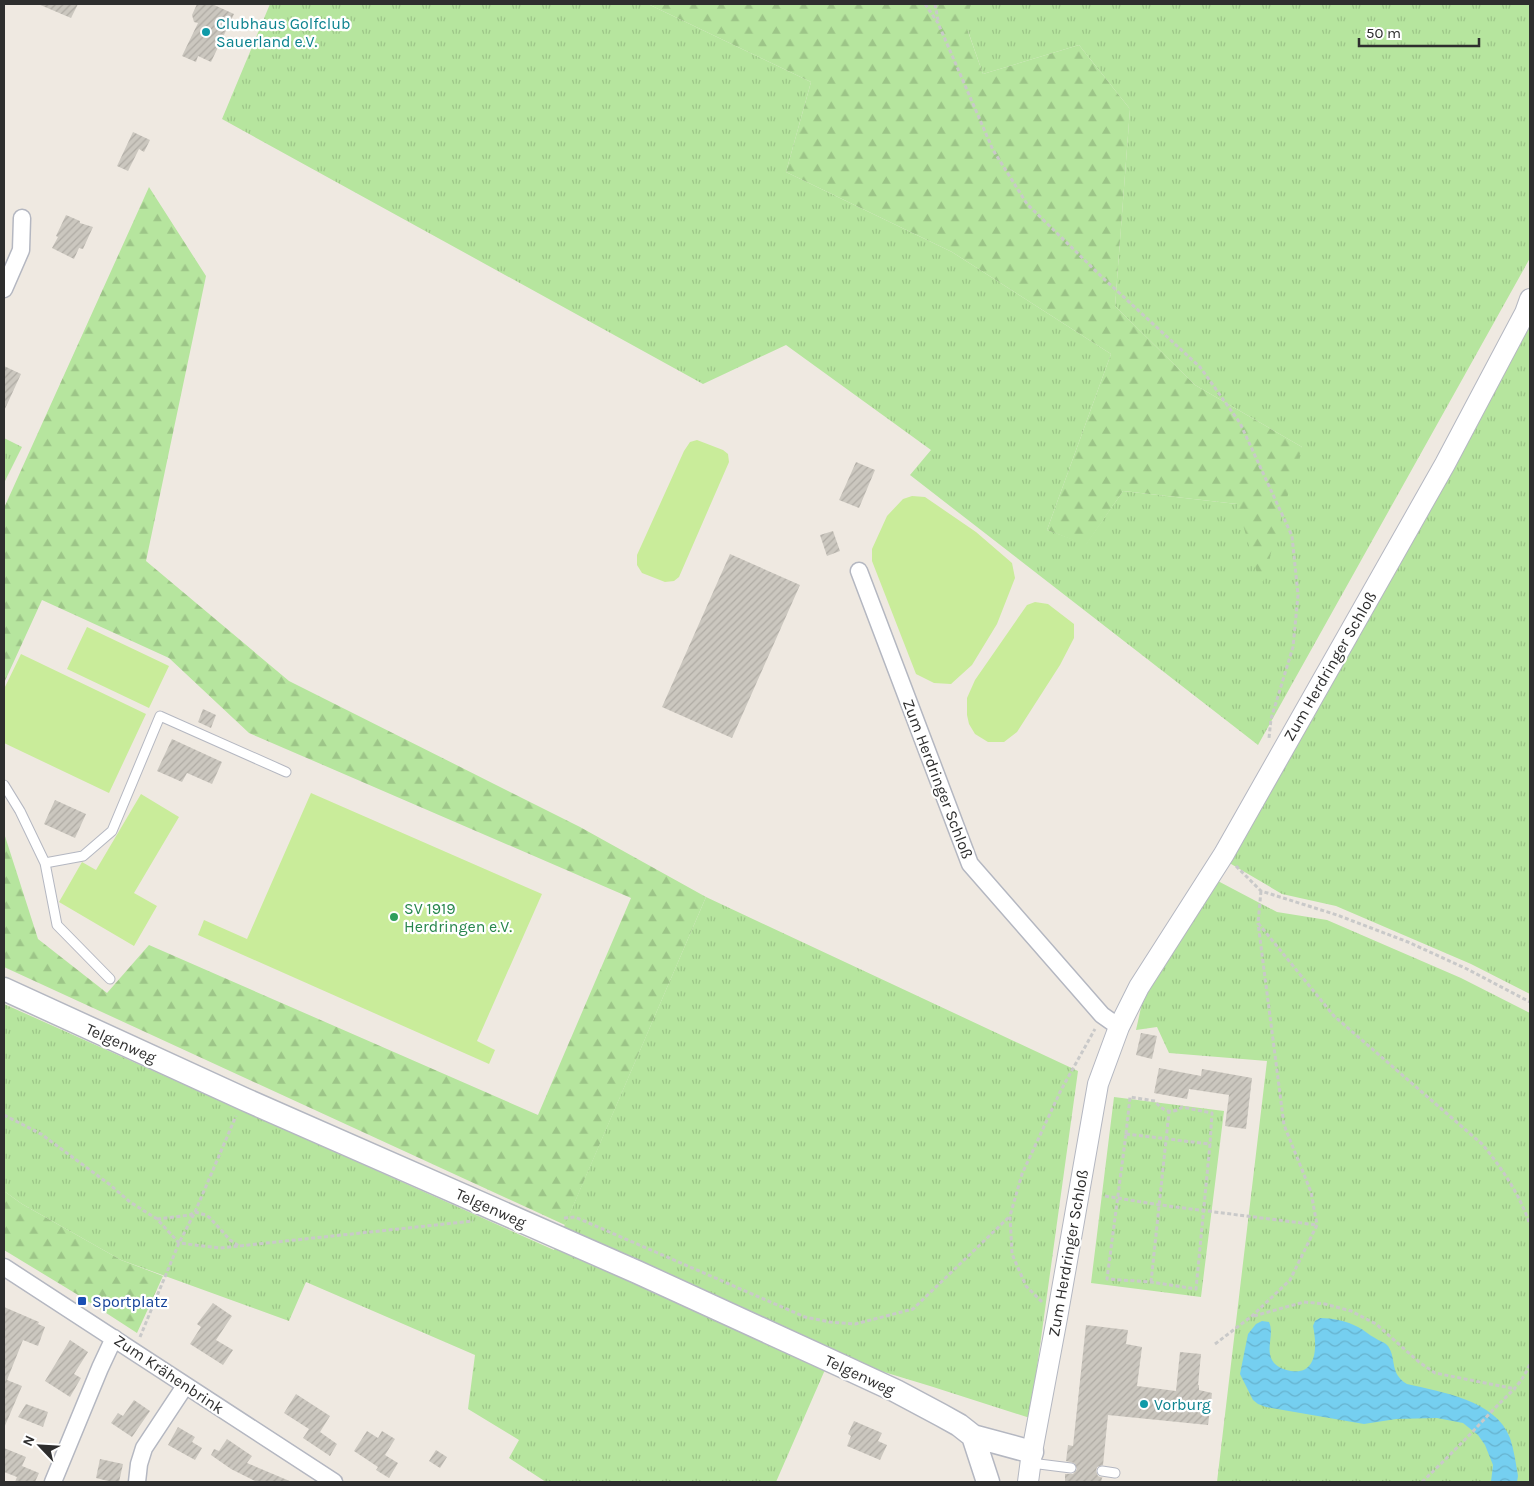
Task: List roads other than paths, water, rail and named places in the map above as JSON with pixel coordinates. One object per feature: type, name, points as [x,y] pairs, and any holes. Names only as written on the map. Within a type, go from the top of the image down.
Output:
[{"type":"main road","name":"Telgenweg","points":[[4,989],[244,1099],[637,1272],[851,1370],[941,1415],[959,1425],[973,1436],[1030,1466]]},
{"type":"main road","points":[[973,1436],[988,1482]]},
{"type":"street","points":[[4,289],[21,250],[22,218]]},
{"type":"street","name":"Zum Herdringer Schloß","points":[[1030,1466],[1098,1084],[1119,1027],[1139,987],[1224,854],[1446,464],[1525,313],[1530,299]]},
{"type":"street","name":"Zum Herdringer Schloß","points":[[859,571],[970,864],[1102,1015],[1119,1027]]},
{"type":"street","name":"Zum Krähenbrink","points":[[4,1267],[334,1482]]},
{"type":"street","points":[[53,1482],[114,1338]]},
{"type":"street","points":[[137,1482],[139,1464],[144,1448],[185,1386]]},
{"type":"lane","points":[[45,863],[83,856],[112,832],[160,716],[286,772]]},
{"type":"lane","points":[[4,786],[20,811],[45,863],[57,925],[110,979]]},
{"type":"lane","points":[[1030,1466],[1070,1468]]},
{"type":"lane","points":[[1102,1471],[1115,1473]]},
{"type":"water","points":[[1320,1318],[1349,1323],[1385,1343],[1391,1351],[1395,1371],[1401,1380],[1407,1384],[1435,1390],[1466,1400],[1480,1406],[1493,1415],[1503,1425],[1510,1438],[1518,1476],[1517,1482],[1491,1482],[1493,1465],[1485,1445],[1478,1435],[1463,1423],[1437,1418],[1396,1419],[1364,1424],[1266,1407],[1253,1400],[1240,1374],[1248,1334],[1256,1324],[1262,1321],[1269,1322],[1271,1327],[1270,1353],[1274,1363],[1284,1369],[1300,1371],[1311,1364],[1314,1357],[1313,1326],[1315,1321]]},
{"type":"place","name":"Clubhaus Golfclub Sauerland e.V.","points":[[206,32]]},
{"type":"place","name":"SV 1919 Herdringen e.V.","points":[[394,917]]},
{"type":"place","name":"Sportplatz","points":[[82,1301]]},
{"type":"place","name":"Vorburg","points":[[1144,1404]]}]
